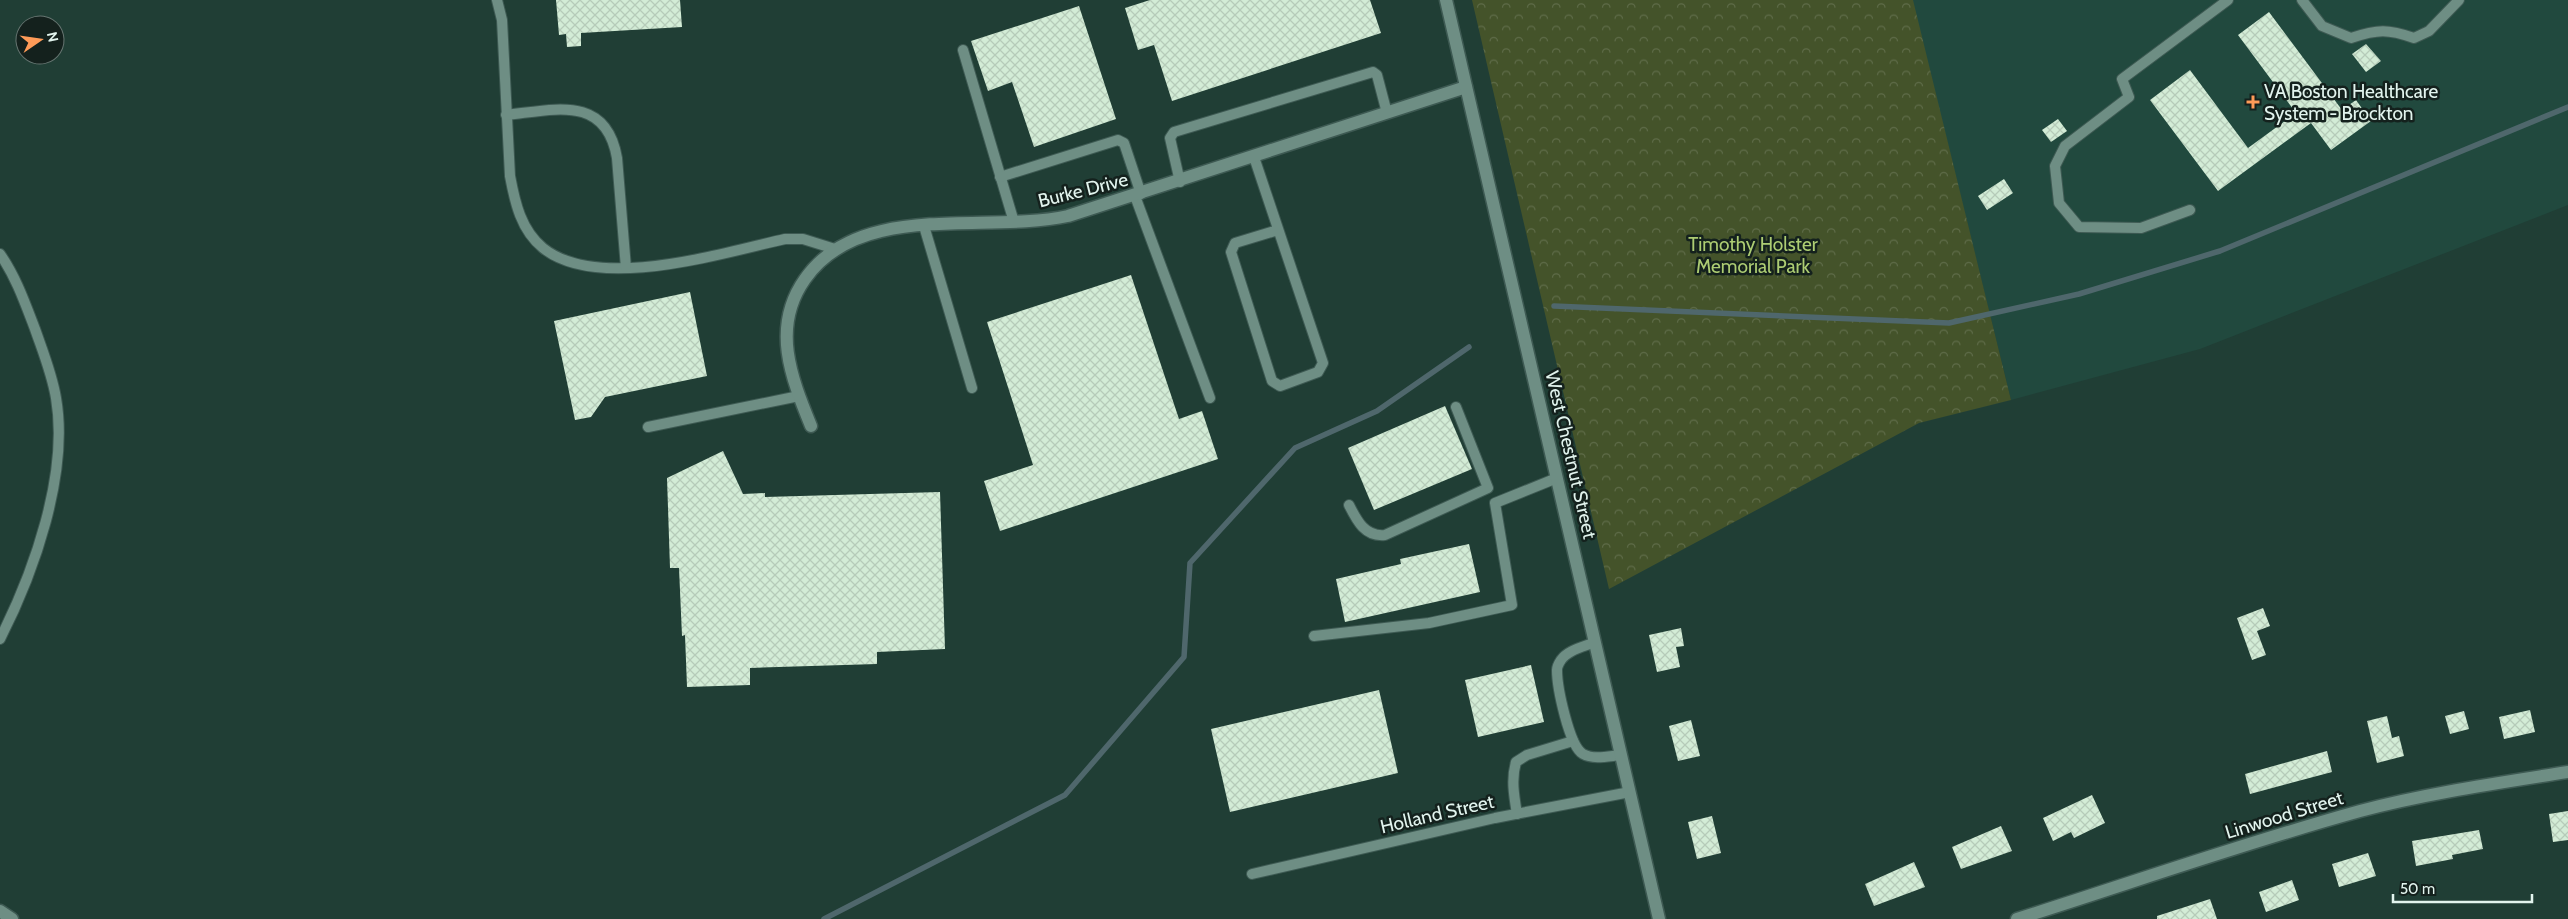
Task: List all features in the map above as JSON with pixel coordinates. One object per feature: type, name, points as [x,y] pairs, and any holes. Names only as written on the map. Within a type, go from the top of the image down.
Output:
[{"type":"street","name":"West Chestnut Street","points":[[1446,0],[1659,919]]},
{"type":"street","name":"Burke Drive","points":[[811,426],[787,358],[787,320],[799,287],[820,261],[835,249],[863,236],[882,230],[1054,219],[1180,182],[1466,87]]},
{"type":"street","name":"Linwood Street","points":[[2017,919],[2284,833],[2362,811],[2420,798],[2568,772]]},
{"type":"street","points":[[0,911],[12,919]]},
{"type":"lane","points":[[497,0],[502,20],[506,116],[510,176],[514,201],[531,235],[543,247],[559,258],[575,264],[626,268],[682,261],[785,239],[803,239],[835,249]]},
{"type":"lane","points":[[2190,210],[2141,228],[2079,228],[2059,203],[2055,166],[2065,146],[2129,97],[2122,79],[2228,0]]},
{"type":"lane","points":[[2302,0],[2322,26],[2351,38],[2372,30],[2390,30],[2414,38],[2429,31],[2459,0]]},
{"type":"lane","points":[[963,50],[1014,222]]},
{"type":"lane","points":[[1180,182],[1170,138],[1174,132],[1372,72],[1377,74],[1387,113]]},
{"type":"lane","points":[[506,116],[568,108],[582,111],[601,121],[609,131],[614,140],[617,158],[626,268]]},
{"type":"lane","points":[[1000,177],[1118,140],[1124,143],[1138,195],[1210,398]]},
{"type":"lane","points":[[1254,157],[1323,363],[1318,372],[1280,386],[1272,381],[1231,252],[1235,243],[1278,230]]},
{"type":"lane","points":[[924,226],[972,388]]},
{"type":"lane","points":[[0,254],[17,285],[45,357],[56,399],[58,424],[54,475],[43,527],[26,580],[0,639]]},
{"type":"lane","points":[[648,427],[799,396]]},
{"type":"lane","points":[[1314,636],[1430,623],[1512,606],[1495,503],[1456,407]]},
{"type":"lane","points":[[1495,503],[1557,478]]},
{"type":"lane","points":[[1349,505],[1356,521],[1365,530],[1375,536],[1385,535],[1488,488]]},
{"type":"lane","points":[[1595,642],[1570,652],[1556,669],[1564,709],[1573,741],[1582,753],[1592,757],[1621,754]]},
{"type":"lane","points":[[1517,814],[1513,792],[1513,772],[1516,762],[1527,755],[1573,741]]},
{"type":"lane","name":"Holland Street","points":[[1252,874],[1517,814],[1630,792]]},
{"type":"shaded area","name":"VA Boston Healthcare System - Brockton","points":[[1912,0],[2568,0],[2568,205],[2200,349],[2011,400]]},
{"type":"green space","name":"Timothy Holster Memorial Park","points":[[1472,0],[1913,0],[2011,400],[1919,423],[1609,589]]},
{"type":"building","points":[[556,0],[680,0],[682,27],[581,33],[581,46],[567,47],[566,34],[559,35]]},
{"type":"building","points":[[1150,0],[1370,0],[1381,33],[1172,101],[1154,45],[1138,50],[1125,8]]},
{"type":"building","points":[[1079,6],[1116,119],[1034,147],[1012,82],[988,91],[971,41]]},
{"type":"building","points":[[2269,12],[2342,110],[2356,100],[2371,121],[2331,150],[2311,123],[2218,191],[2150,100],[2190,70],[2248,148],[2296,113],[2238,35]]},
{"type":"building","points":[[2366,44],[2381,61],[2366,72],[2352,54]]},
{"type":"building","points":[[2058,119],[2067,131],[2051,142],[2042,130]]},
{"type":"building","points":[[2004,179],[2013,193],[1987,210],[1978,196]]},
{"type":"building","points":[[1131,275],[1179,419],[1202,411],[1218,459],[1000,531],[984,481],[1033,465],[987,322]]},
{"type":"building","points":[[690,292],[707,376],[605,397],[591,417],[575,420],[554,321]]},
{"type":"building","points":[[1445,406],[1472,469],[1374,510],[1348,448]]},
{"type":"building","points":[[723,451],[743,494],[765,493],[765,497],[940,492],[945,649],[877,652],[877,664],[750,668],[750,685],[687,687],[685,635],[682,636],[679,568],[670,568],[667,478]]},
{"type":"building","points":[[1469,544],[1480,592],[1345,622],[1336,579],[1401,564],[1400,559]]},
{"type":"building","points":[[2263,608],[2270,626],[2257,631],[2266,655],[2252,660],[2237,618]]},
{"type":"building","points":[[1681,628],[1684,646],[1676,647],[1680,667],[1657,672],[1649,635]]},
{"type":"building","points":[[1531,665],[1544,722],[1478,737],[1465,680]]},
{"type":"building","points":[[1379,690],[1398,773],[1230,812],[1211,729]]},
{"type":"building","points":[[2530,710],[2535,732],[2504,739],[2499,717]]},
{"type":"building","points":[[2464,711],[2469,729],[2450,734],[2445,716]]},
{"type":"building","points":[[2387,716],[2392,738],[2399,736],[2404,756],[2377,763],[2367,721]]},
{"type":"building","points":[[1691,720],[1700,756],[1678,761],[1669,726]]},
{"type":"building","points":[[2327,751],[2332,772],[2250,794],[2245,774]]},
{"type":"building","points":[[2092,795],[2105,823],[2074,838],[2071,832],[2053,841],[2043,818]]},
{"type":"building","points":[[2568,811],[2568,840],[2553,842],[2549,814]]},
{"type":"building","points":[[1712,816],[1721,853],[1697,859],[1688,822]]},
{"type":"building","points":[[2001,826],[2012,851],[1961,869],[1952,847]]},
{"type":"building","points":[[2479,830],[2483,849],[2452,855],[2453,859],[2416,866],[2412,841]]},
{"type":"building","points":[[2368,853],[2376,876],[2339,887],[2332,864]]},
{"type":"building","points":[[1914,862],[1925,887],[1874,906],[1865,884]]},
{"type":"building","points":[[2292,880],[2299,900],[2266,912],[2259,892]]},
{"type":"building","points":[[2210,899],[2217,919],[2157,919],[2157,916]]},
{"type":"waterway","points":[[1554,306],[1949,323],[2079,294],[2220,251],[2568,107]]},
{"type":"waterway","points":[[824,919],[1065,795],[1184,657],[1190,563],[1295,448],[1377,411],[1469,347]]},
{"type":"place","name":"VA Boston Healthcare System - Brockton","points":[[2253,102]]}]
